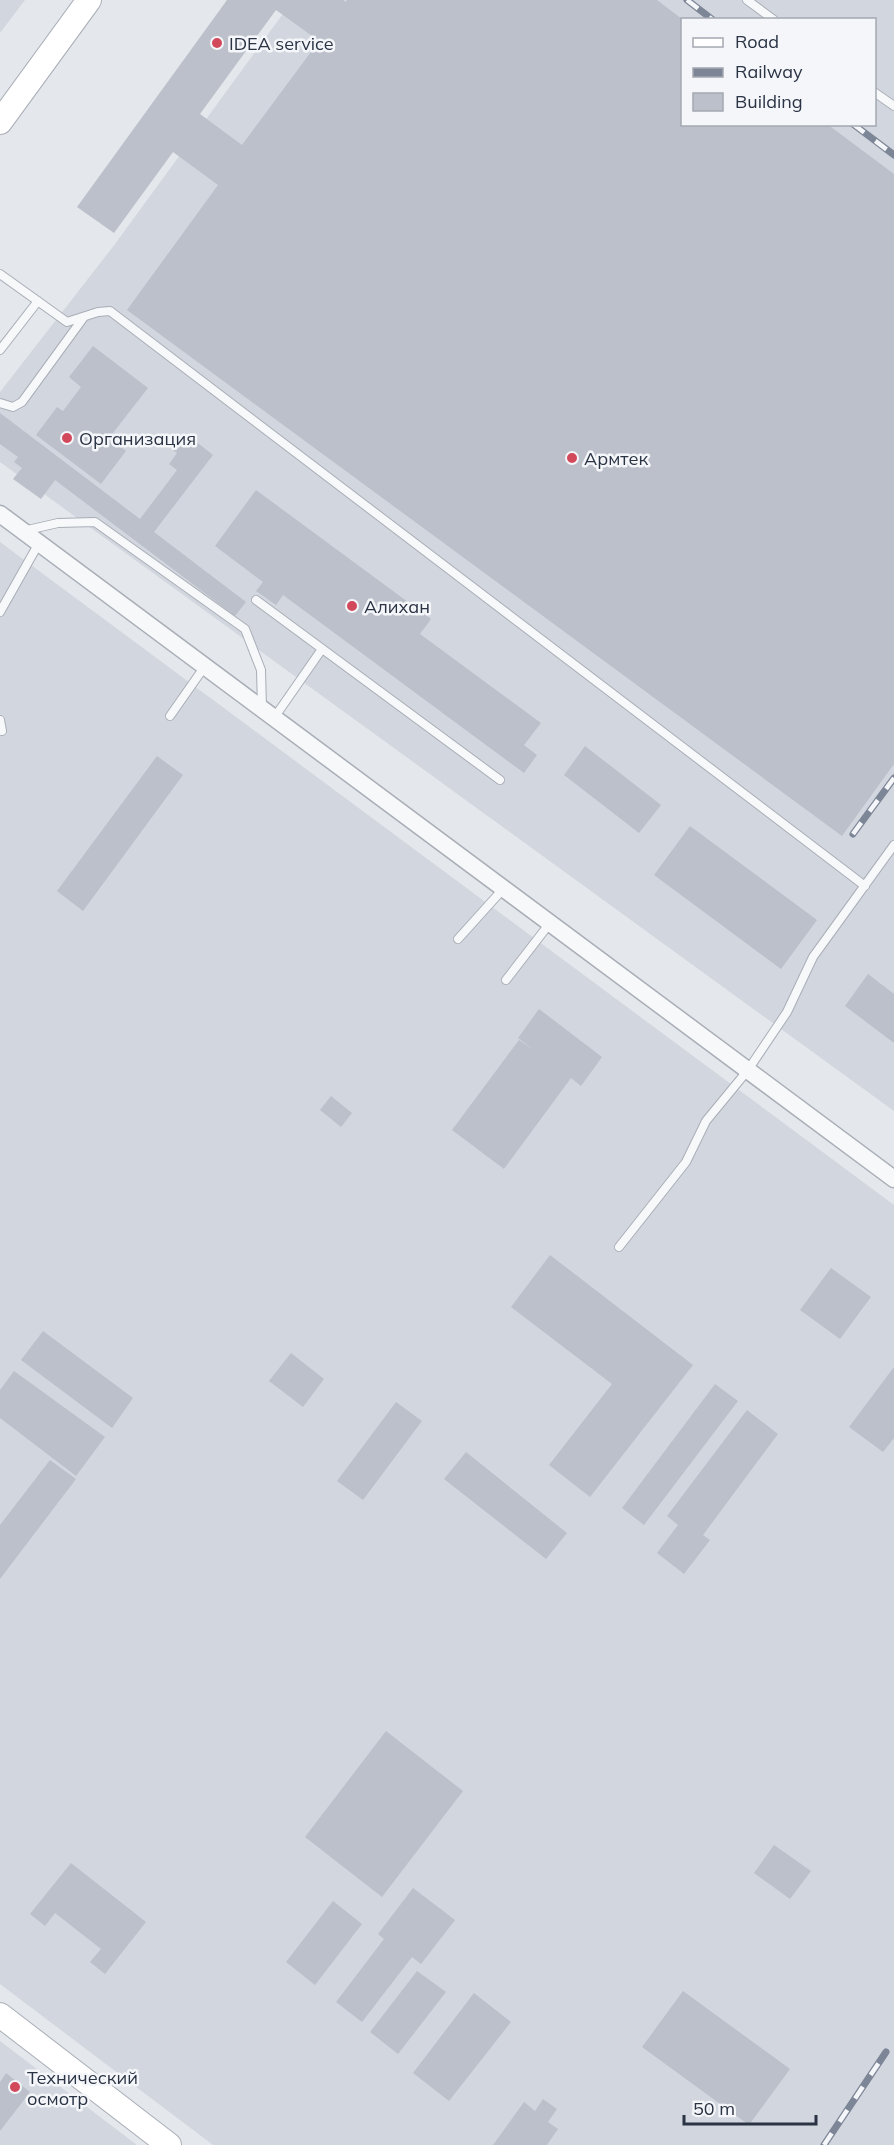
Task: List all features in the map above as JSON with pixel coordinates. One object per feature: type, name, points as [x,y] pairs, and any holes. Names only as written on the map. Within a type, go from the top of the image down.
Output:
[{"type":"street","points":[[0,122],[89,0]]},
{"type":"street","points":[[4,520],[23,531],[894,1179]]},
{"type":"street","points":[[0,2015],[169,2145]]},
{"type":"lane","points":[[747,0],[771,18]]},
{"type":"lane","points":[[876,93],[894,106]]},
{"type":"lane","points":[[0,274],[67,321],[110,311],[865,886]]},
{"type":"lane","points":[[0,350],[38,301]]},
{"type":"lane","points":[[0,403],[13,406],[22,402],[85,316]]},
{"type":"lane","points":[[23,531],[58,523],[95,522],[245,629],[261,670],[268,713]]},
{"type":"lane","points":[[0,612],[39,543]]},
{"type":"lane","points":[[256,600],[500,780]]},
{"type":"lane","points":[[268,713],[322,649]]},
{"type":"lane","points":[[170,716],[205,666]]},
{"type":"lane","points":[[0,720],[2,731]]},
{"type":"lane","points":[[619,1247],[686,1162],[706,1121],[748,1070],[786,1012],[813,957],[894,845]]},
{"type":"lane","points":[[458,939],[504,888]]},
{"type":"lane","points":[[506,980],[550,923]]},
{"type":"shaded area","points":[[0,0],[25,0],[0,33]]},
{"type":"shaded area","points":[[293,0],[894,0],[894,1111],[0,462],[0,392],[115,244]]},
{"type":"shaded area","points":[[0,542],[894,1205],[894,2145],[213,2145],[0,1984]]},
{"type":"shaded area","points":[[0,2041],[137,2145],[0,2145]]},
{"type":"building","points":[[227,0],[343,0],[346,2],[347,0],[657,0],[681,18],[681,126],[830,126],[894,174],[894,764],[842,836],[127,310],[218,185],[173,152],[114,233],[77,207]],"holes":[[[276,10],[319,41],[242,145],[200,114]]]},
{"type":"building","points":[[93,346],[148,388],[109,438],[126,451],[101,484],[36,435],[57,407],[63,411],[81,387],[69,377]]},
{"type":"building","points":[[0,413],[140,519],[177,470],[169,464],[177,453],[172,449],[185,433],[213,455],[154,532],[246,602],[235,616],[55,480],[41,499],[13,479],[22,468],[14,462],[18,457],[0,444]]},
{"type":"building","points":[[256,490],[431,619],[420,634],[541,723],[524,745],[537,755],[524,773],[283,595],[276,605],[256,591],[263,582],[215,546]]},
{"type":"building","points":[[585,746],[661,805],[639,833],[564,775]]},
{"type":"building","points":[[157,756],[183,775],[83,911],[57,891]]},
{"type":"building","points":[[690,826],[817,920],[781,969],[654,875]]},
{"type":"building","points":[[868,974],[894,994],[894,1043],[845,1006]]},
{"type":"building","points":[[539,1009],[602,1057],[581,1086],[571,1078],[504,1169],[452,1130],[519,1040],[534,1050],[518,1038]]},
{"type":"building","points":[[331,1096],[352,1113],[341,1127],[320,1110]]},
{"type":"building","points":[[550,1255],[693,1365],[590,1497],[549,1465],[612,1384],[511,1307]]},
{"type":"building","points":[[831,1268],[871,1297],[840,1339],[800,1310]]},
{"type":"building","points":[[43,1331],[133,1398],[112,1428],[21,1360]]},
{"type":"building","points":[[291,1353],[324,1379],[303,1407],[269,1381]]},
{"type":"building","points":[[894,1367],[894,1438],[883,1452],[849,1427]]},
{"type":"building","points":[[14,1371],[105,1437],[76,1476],[0,1418],[0,1390]]},
{"type":"building","points":[[715,1384],[738,1401],[644,1525],[622,1508]]},
{"type":"building","points":[[396,1402],[422,1421],[363,1500],[337,1481]]},
{"type":"building","points":[[747,1410],[778,1434],[703,1535],[710,1540],[684,1574],[657,1553],[678,1525],[667,1516]]},
{"type":"building","points":[[466,1452],[567,1533],[546,1559],[444,1479]]},
{"type":"building","points":[[50,1460],[76,1479],[0,1579],[0,1525]]},
{"type":"building","points":[[386,1731],[463,1791],[382,1897],[305,1837]]},
{"type":"building","points":[[774,1845],[811,1871],[790,1899],[754,1873]]},
{"type":"building","points":[[71,1863],[146,1922],[105,1974],[90,1962],[101,1949],[55,1913],[45,1926],[30,1914]]},
{"type":"building","points":[[413,1888],[455,1920],[421,1964],[412,1957],[362,2022],[336,2002],[384,1939],[378,1934]]},
{"type":"building","points":[[333,1901],[362,1924],[315,1985],[286,1962]]},
{"type":"building","points":[[417,1971],[446,1992],[398,2054],[370,2032]]},
{"type":"building","points":[[683,1991],[790,2069],[749,2125],[642,2047]]},
{"type":"building","points":[[474,1993],[511,2022],[449,2101],[413,2073]]},
{"type":"building","points":[[6,2073],[30,2092],[0,2131],[0,2082]]},
{"type":"building","points":[[543,2099],[557,2109],[548,2122],[558,2129],[547,2145],[493,2145],[524,2102],[535,2111]]},
{"type":"railway","points":[[687,0],[710,18]]},
{"type":"railway","points":[[856,126],[894,155]]},
{"type":"railway","points":[[853,834],[894,778]]},
{"type":"railway","points":[[824,2145],[886,2052]]},
{"type":"place","name":"IDEA service","points":[[217,43]]},
{"type":"place","name":"Организация","points":[[67,438]]},
{"type":"place","name":"Армтек","points":[[572,458]]},
{"type":"place","name":"Алихан","points":[[352,606]]},
{"type":"place","name":"Технический осмотр","points":[[15,2087]]}]
